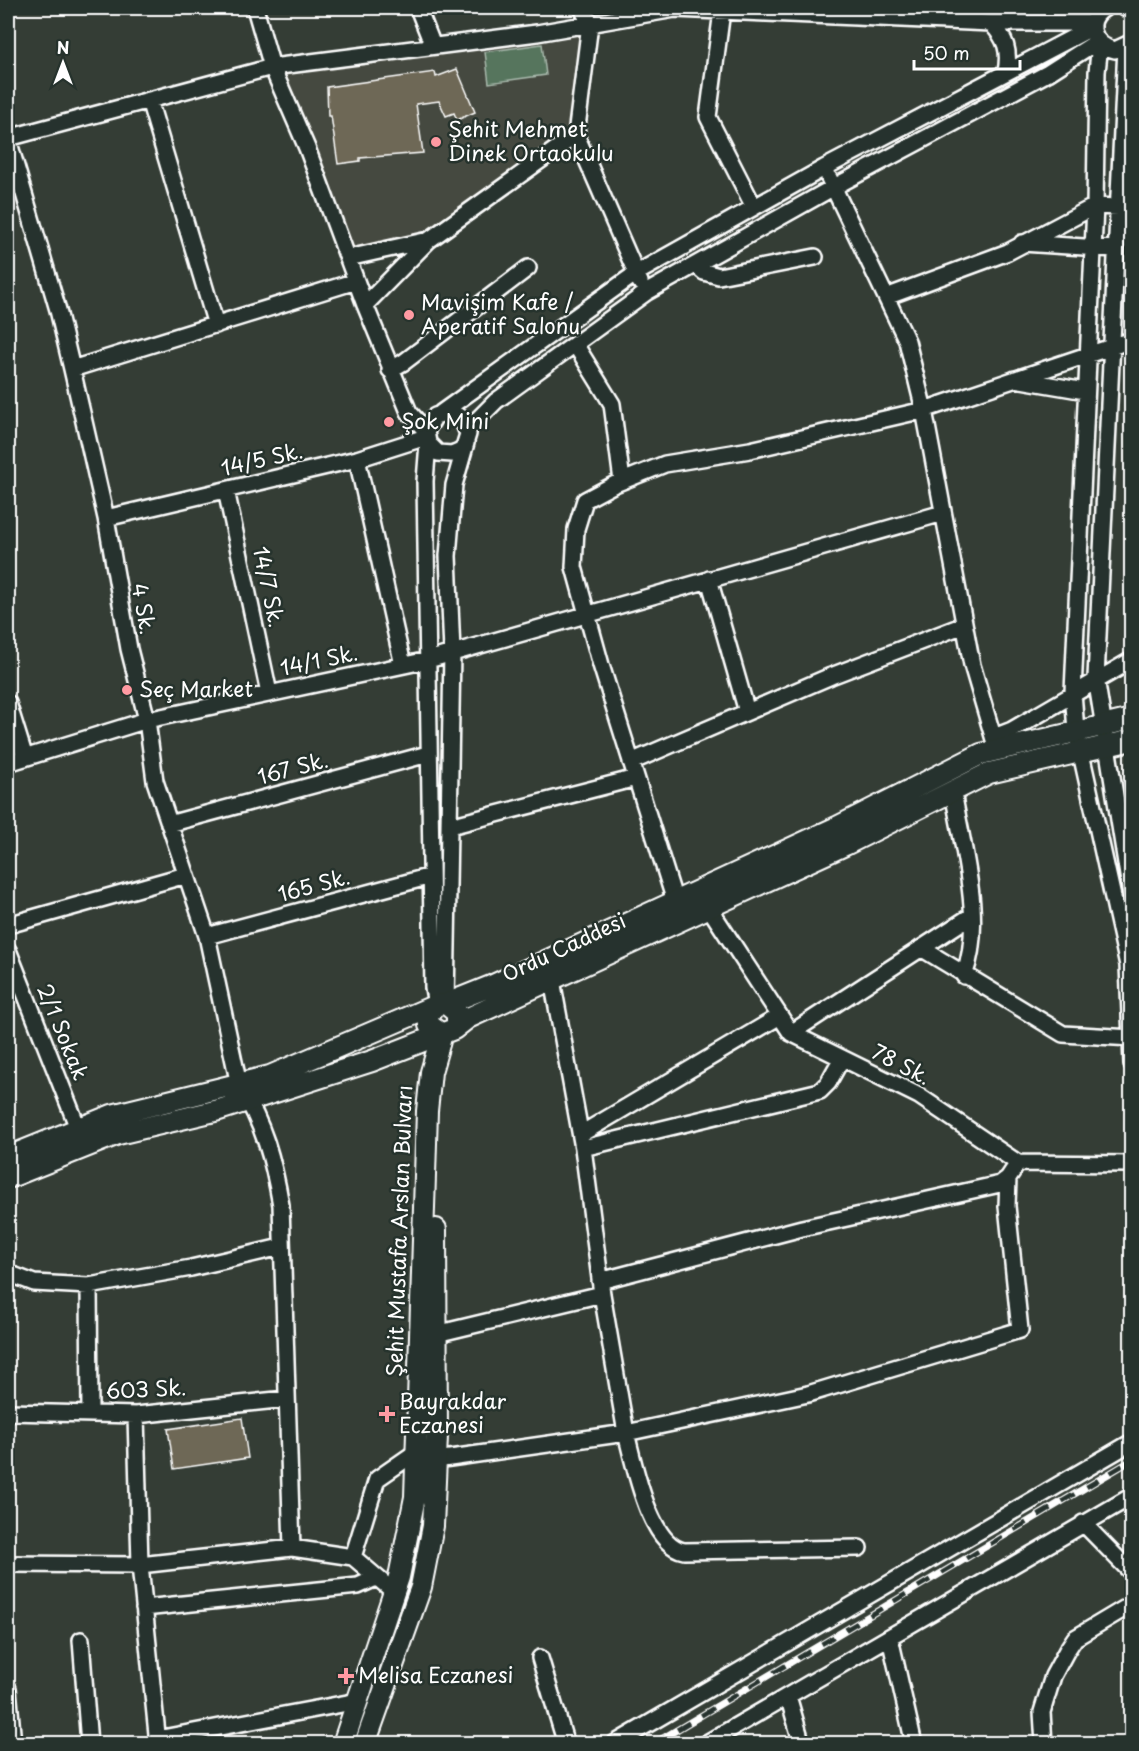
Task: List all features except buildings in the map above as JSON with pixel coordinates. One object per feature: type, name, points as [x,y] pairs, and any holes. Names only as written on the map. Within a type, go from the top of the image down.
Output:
[{"type":"main road","name":"Ordu Caddesi","points":[[244,1093],[270,1076],[441,1004],[491,986],[837,827],[981,754],[995,743],[1076,731],[1131,719]]},
{"type":"main road","name":"Ordu Caddesi","points":[[8,1157],[82,1137],[118,1134],[244,1093],[372,1061],[451,1029],[468,1018],[845,845],[989,773],[1131,740]]},
{"type":"main road","points":[[441,1004],[457,1013],[451,1029],[434,1031],[428,1020],[430,1010],[441,1004]]},
{"type":"main road","name":"Şehit Mustafa Arslan Bulvarı","points":[[365,1743],[421,1587],[433,1526],[436,1460],[435,1156],[451,1029]]},
{"type":"main road","name":"Şehit Mustafa Arslan Bulvarı","points":[[344,1743],[394,1593],[416,1497],[427,1111],[431,1072],[451,1029]]},
{"type":"main road","name":"Ordu Caddesi","points":[[8,1178],[82,1137]]},
{"type":"street","points":[[255,8],[272,67],[307,148],[390,370],[409,412],[426,437],[438,453],[452,454],[464,447],[468,434],[496,401],[647,292],[834,187],[1048,73],[1098,23]]},
{"type":"street","points":[[418,8],[433,46]]},
{"type":"street","points":[[582,8],[590,24],[576,135],[635,274],[647,292]]},
{"type":"street","points":[[1125,8],[1131,12]]},
{"type":"street","points":[[8,139],[272,67],[590,24],[675,9],[906,13],[991,23],[1098,23]]},
{"type":"street","points":[[722,11],[708,117],[754,207]]},
{"type":"street","points":[[991,23],[1004,36],[1009,54],[1006,72]]},
{"type":"street","points":[[1098,23],[1114,50],[1129,44],[1115,249],[1096,678],[1106,725],[1131,900]]},
{"type":"street","points":[[441,1004],[433,988],[430,876],[426,437],[431,420],[635,274],[824,168],[1098,23]]},
{"type":"street","points":[[1098,23],[1095,206],[1091,247],[1073,693],[1076,731],[1128,964],[1131,1064]]},
{"type":"street","points":[[149,100],[216,325]]},
{"type":"street","points":[[365,305],[429,240],[576,135]]},
{"type":"street","name":"4 Sk.","points":[[8,139],[58,310],[72,369],[106,518],[129,650],[147,720],[155,781],[207,936],[244,1093],[273,1157],[281,1205],[292,1548]]},
{"type":"street","points":[[824,168],[907,341],[924,410],[972,665],[995,743],[1096,678],[1131,660]]},
{"type":"street","points":[[886,297],[1008,252],[1095,206],[1118,207]]},
{"type":"street","points":[[348,258],[429,240]]},
{"type":"street","points":[[1022,243],[1115,249]]},
{"type":"street","points":[[696,265],[704,272],[719,276],[815,256]]},
{"type":"street","points":[[390,370],[404,362],[528,268]]},
{"type":"street","points":[[72,369],[356,281]]},
{"type":"street","points":[[682,920],[631,762],[574,567],[576,529],[585,500],[622,481],[665,464],[750,450],[924,410],[1087,353],[1111,349],[1131,340]]},
{"type":"street","points":[[575,344],[612,404],[622,481]]},
{"type":"street","points":[[1012,379],[1085,391]]},
{"type":"street","points":[[441,413],[454,413],[461,417],[468,434],[454,485],[448,556],[452,652],[450,826],[441,1004]]},
{"type":"street","name":"14/5 Sk.","points":[[106,518],[357,459],[426,437]]},
{"type":"street","points":[[357,459],[403,665]]},
{"type":"street","name":"14/7 Sk.","points":[[226,490],[269,693]]},
{"type":"street","name":"14/1 Sk.","points":[[8,763],[147,720],[428,660],[943,513]]},
{"type":"street","points":[[709,579],[747,712]]},
{"type":"street","points":[[631,762],[747,712],[964,625]]},
{"type":"street","points":[[8,703],[25,758]]},
{"type":"street","name":"167 Sk.","points":[[169,824],[428,754]]},
{"type":"street","points":[[450,826],[636,778]]},
{"type":"street","points":[[953,791],[971,916],[971,957],[964,976]]},
{"type":"street","points":[[8,925],[186,875]]},
{"type":"street","name":"165 Sk.","points":[[207,936],[430,876]]},
{"type":"street","points":[[699,890],[708,908],[791,1033],[971,916]]},
{"type":"street","points":[[921,948],[1063,1034],[1131,1038]]},
{"type":"street","name":"2/1 Sokak","points":[[8,950],[82,1137]]},
{"type":"street","points":[[552,980],[582,1141],[601,1288],[626,1433],[647,1507],[665,1540],[674,1548],[684,1551],[859,1548]]},
{"type":"street","points":[[582,1141],[780,1016]]},
{"type":"street","name":"78 Sk.","points":[[791,1033],[919,1096],[1018,1163]]},
{"type":"street","points":[[582,1141],[820,1091],[828,1083],[842,1058]]},
{"type":"street","points":[[436,1334],[802,1228],[999,1184],[1008,1178],[1018,1163],[1131,1164]]},
{"type":"street","points":[[436,1460],[626,1433],[808,1394],[1020,1330],[1007,1206],[1008,1178]]},
{"type":"street","points":[[8,1273],[34,1283],[89,1286],[191,1268],[281,1247]]},
{"type":"street","points":[[89,1286],[90,1413]]},
{"type":"street","name":"603 Sk.","points":[[8,1412],[136,1415],[286,1399]]},
{"type":"street","points":[[136,1415],[140,1565],[158,1741],[358,1701]]},
{"type":"street","points":[[614,1743],[1131,1442]]},
{"type":"street","points":[[353,1557],[377,1479],[416,1452]]},
{"type":"street","points":[[705,1743],[890,1638],[1131,1496]]},
{"type":"street","points":[[1083,1523],[1131,1574]]},
{"type":"street","points":[[8,1564],[140,1565],[292,1548],[353,1557],[394,1593]]},
{"type":"street","points":[[144,1608],[358,1586],[376,1578]]},
{"type":"street","points":[[1044,1743],[1041,1712],[1053,1676],[1067,1650],[1075,1638],[1131,1604]]},
{"type":"street","points":[[890,1638],[914,1743]]},
{"type":"street","points":[[81,1640],[90,1743]]},
{"type":"street","points":[[540,1658],[566,1743]]},
{"type":"street","points":[[8,1688],[13,1743]]},
{"type":"street","points":[[788,1696],[802,1743]]},
{"type":"shaded area","name":"Şehit Mehmet Dinek Ortaokulu","points":[[590,24],[576,135],[429,240],[348,258],[272,67]]},
{"type":"green space","points":[[542,44],[546,75],[489,83],[485,52]]},
{"type":"railway","points":[[653,1744],[1132,1460]]},
{"type":"place","name":"Şehit Mehmet Dinek Ortaokulu","points":[[436,142]]},
{"type":"place","name":"Mavişim Kafe / Aperatif Salonu","points":[[409,315]]},
{"type":"place","name":"Şok Mini","points":[[389,422]]},
{"type":"place","name":"Seç Market","points":[[127,690]]},
{"type":"place","name":"Bayrakdar Eczanesi","points":[[387,1414]]},
{"type":"place","name":"Melisa Eczanesi","points":[[346,1676]]}]
